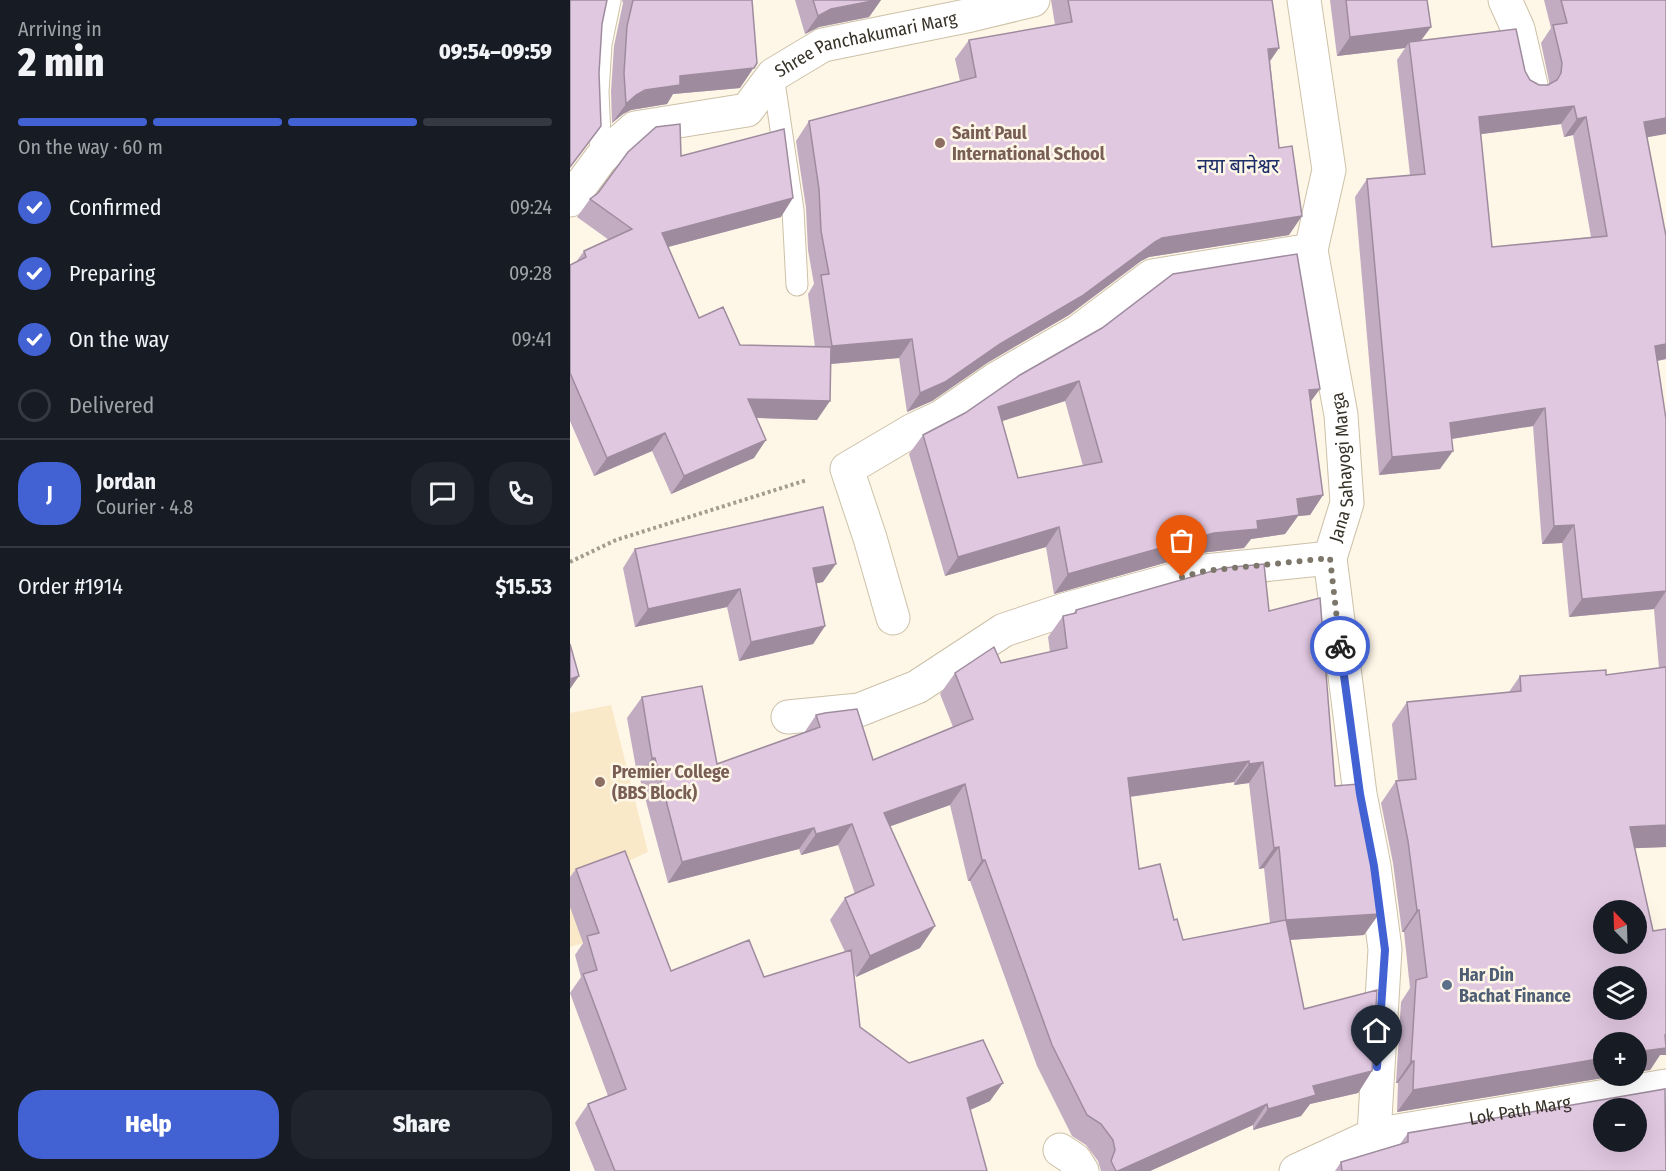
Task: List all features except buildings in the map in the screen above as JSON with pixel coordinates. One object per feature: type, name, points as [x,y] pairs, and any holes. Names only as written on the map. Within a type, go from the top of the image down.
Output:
[{"type":"street","name":"Shree Panchakumari Marg","points":[[570,200],[601,158],[635,128],[747,110],[773,75],[823,45],[961,18],[1033,0]]},
{"type":"street","name":"Jana Sahayogi Marga","points":[[1304,0],[1329,170],[1311,250],[1341,415],[1347,503],[1330,558],[1359,782],[1374,866],[1385,950],[1374,1135]]},
{"type":"street","points":[[1505,0],[1518,29],[1531,85]]},
{"type":"street","points":[[893,618],[847,469],[913,430],[941,417],[996,379],[1079,331],[1152,276],[1311,250]]},
{"type":"street","points":[[788,717],[859,710],[917,687],[1004,630],[1067,609],[1205,571],[1330,558]]},
{"type":"street","name":"Lok Path Marg","points":[[1374,1135],[1666,1086]]},
{"type":"street","points":[[1296,1171],[1374,1135]]},
{"type":"lane","points":[[601,158],[598,92],[601,44],[610,1]]},
{"type":"lane","points":[[773,75],[793,210],[797,285]]},
{"type":"path","points":[[570,562],[616,540],[782,487],[847,469]]},
{"type":"shaded area","name":"Premier College (BBS Block)","points":[[611,705],[648,852],[620,865],[641,925],[570,947],[570,713]]},
{"type":"way so far","points":[[1182,577],[1205,571],[1330,558],[1340,646]]},
{"type":"place","name":"Saint Paul International School","points":[[940,143]]},
{"type":"place","name":"Premier College (BBS Block)","points":[[600,782]]},
{"type":"place","name":"Har Din Bachat Finance","points":[[1447,985]]},
{"type":"district","name":"नया बानेश्वर","points":[[1238,166]]},
{"type":"route","points":[[1340,646],[1360,794],[1374,866],[1385,950],[1377,1067]]}]
